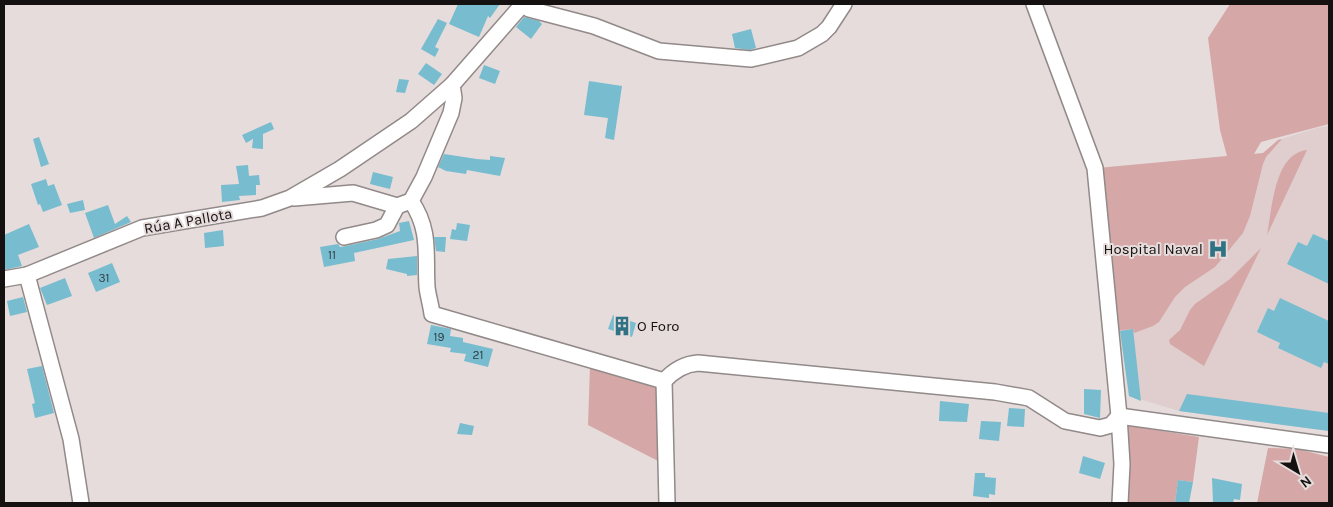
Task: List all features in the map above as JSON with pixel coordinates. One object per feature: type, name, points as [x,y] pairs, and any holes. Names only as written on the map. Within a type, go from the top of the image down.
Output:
[{"type":"street","points":[[290,198],[340,169],[411,120],[452,85],[523,4],[529,9],[594,26],[659,51],[751,59],[798,48],[822,34],[830,27],[844,4]]},
{"type":"street","points":[[1034,4],[1095,168],[1119,416],[1122,464],[1120,503]]},
{"type":"street","points":[[344,237],[376,230],[387,224],[424,178],[452,113],[454,98],[452,85]]},
{"type":"street","points":[[290,198],[353,193],[415,207],[427,239],[427,289],[432,314],[664,381]]},
{"type":"street","name":"Rúa A Pallota","points":[[4,279],[27,275],[142,228],[262,208],[290,198]]},
{"type":"street","points":[[27,275],[71,439],[81,503]]},
{"type":"street","points":[[667,503],[664,381],[671,373],[686,364],[698,363],[1003,393],[1029,398],[1064,421],[1100,428],[1111,425],[1119,416]]},
{"type":"street","points":[[1119,416],[1329,445]]},
{"type":"shaded area","points":[[1230,4],[1329,4],[1329,124],[1261,142],[1254,154],[1263,153],[1278,140],[1282,139],[1266,157],[1263,164],[1250,216],[1243,233],[1215,267],[1185,287],[1175,297],[1159,322],[1134,333],[1133,329],[1115,331],[1098,168],[1227,156],[1220,130],[1208,38]]},
{"type":"shaded area","name":"Hospital Naval","points":[[1329,126],[1329,431],[1179,411],[1129,396],[1120,331],[1115,331],[1098,168],[1263,153],[1278,140]]},
{"type":"shaded area","points":[[1307,150],[1267,235],[1276,184],[1281,172],[1296,153]]},
{"type":"shaded area","points":[[1261,248],[1204,366],[1170,344],[1169,340],[1180,330],[1195,304],[1230,279]]},
{"type":"shaded area","points":[[590,367],[659,386],[660,462],[588,425]]},
{"type":"shaded area","points":[[1125,425],[1199,437],[1193,482],[1178,480],[1175,503],[1127,503],[1129,474]]},
{"type":"shaded area","points":[[1268,448],[1298,449],[1329,457],[1329,503],[1257,503]]},
{"type":"building","points":[[458,4],[500,4],[490,18],[488,16],[479,37],[449,24]]},
{"type":"building","points":[[524,17],[539,21],[542,24],[531,39],[516,27]]},
{"type":"building","points":[[438,19],[447,23],[435,47],[439,49],[435,57],[421,49]]},
{"type":"building","points":[[751,29],[756,48],[750,50],[735,48],[732,34]]},
{"type":"building","points":[[426,63],[442,74],[434,85],[418,74]]},
{"type":"building","points":[[484,65],[500,71],[495,84],[479,78]]},
{"type":"building","points":[[399,79],[409,80],[405,93],[396,92]]},
{"type":"building","points":[[589,81],[622,86],[614,140],[605,138],[608,118],[584,115]]},
{"type":"building","points":[[271,122],[274,129],[263,134],[263,149],[252,148],[253,139],[246,143],[242,135]]},
{"type":"building","points":[[39,137],[49,164],[41,167],[33,139]]},
{"type":"building","points":[[444,154],[490,160],[490,156],[505,158],[500,176],[467,170],[466,174],[446,171],[438,167]]},
{"type":"building","points":[[248,165],[249,176],[259,175],[260,185],[256,185],[256,195],[239,196],[240,200],[222,202],[221,185],[239,184],[236,166]]},
{"type":"building","points":[[373,172],[393,177],[390,189],[370,184]]},
{"type":"building","points":[[46,179],[48,186],[54,184],[62,205],[43,212],[40,204],[38,205],[31,184]]},
{"type":"building","points":[[83,200],[85,210],[70,213],[67,204]]},
{"type":"building","points":[[108,205],[115,224],[127,216],[131,222],[94,238],[85,213]]},
{"type":"building","points":[[409,221],[414,240],[354,253],[355,261],[324,267],[320,247],[338,244],[340,247],[378,239],[400,231],[399,223]]},
{"type":"building","points":[[457,223],[470,225],[467,241],[450,239],[452,229],[456,230]]},
{"type":"building","points":[[29,224],[39,247],[18,255],[22,266],[4,270],[4,235]]},
{"type":"building","points":[[223,230],[224,246],[205,248],[204,233]]},
{"type":"building","points":[[1313,234],[1329,241],[1329,284],[1287,264],[1298,242],[1307,246]]},
{"type":"building","points":[[434,237],[446,237],[445,252],[436,251]]},
{"type":"building","points":[[417,256],[417,275],[407,276],[407,274],[386,269],[388,259]]},
{"type":"building","points":[[112,263],[120,282],[96,292],[88,273]]},
{"type":"building","points":[[65,278],[72,296],[47,305],[40,288]]},
{"type":"building","points":[[23,297],[27,312],[10,316],[7,301]]},
{"type":"building","points":[[1280,298],[1329,321],[1329,364],[1324,362],[1321,368],[1278,348],[1280,343],[1257,332],[1268,308],[1274,311]]},
{"type":"building","name":"O Foro","points":[[613,315],[636,323],[632,337],[608,329]]},
{"type":"building","points":[[431,325],[451,329],[450,336],[463,338],[463,342],[493,349],[488,367],[464,361],[466,354],[450,352],[451,348],[427,344]]},
{"type":"building","points":[[1133,329],[1141,401],[1129,396],[1120,331]]},
{"type":"building","points":[[42,366],[54,413],[35,418],[32,404],[35,403],[27,369]]},
{"type":"building","points":[[1084,389],[1101,390],[1100,418],[1084,414]]},
{"type":"building","points":[[1187,394],[1329,413],[1329,431],[1179,411]]},
{"type":"building","points":[[940,401],[969,404],[967,422],[939,421]]},
{"type":"building","points":[[1009,408],[1025,409],[1024,427],[1007,426]]},
{"type":"building","points":[[981,421],[1001,422],[999,441],[979,439]]},
{"type":"building","points":[[460,423],[474,426],[472,435],[457,434]]},
{"type":"building","points":[[1083,456],[1105,463],[1100,479],[1079,473]]},
{"type":"building","points":[[975,473],[985,473],[985,477],[996,478],[995,495],[989,494],[989,498],[973,496]]},
{"type":"building","points":[[1212,478],[1242,484],[1240,500],[1234,499],[1233,503],[1213,502]]},
{"type":"building","points":[[1178,480],[1193,482],[1189,503],[1175,503]]},
{"type":"place","name":"Hospital Naval","points":[[1218,249]]},
{"type":"place","name":"O Foro","points":[[622,326]]}]
